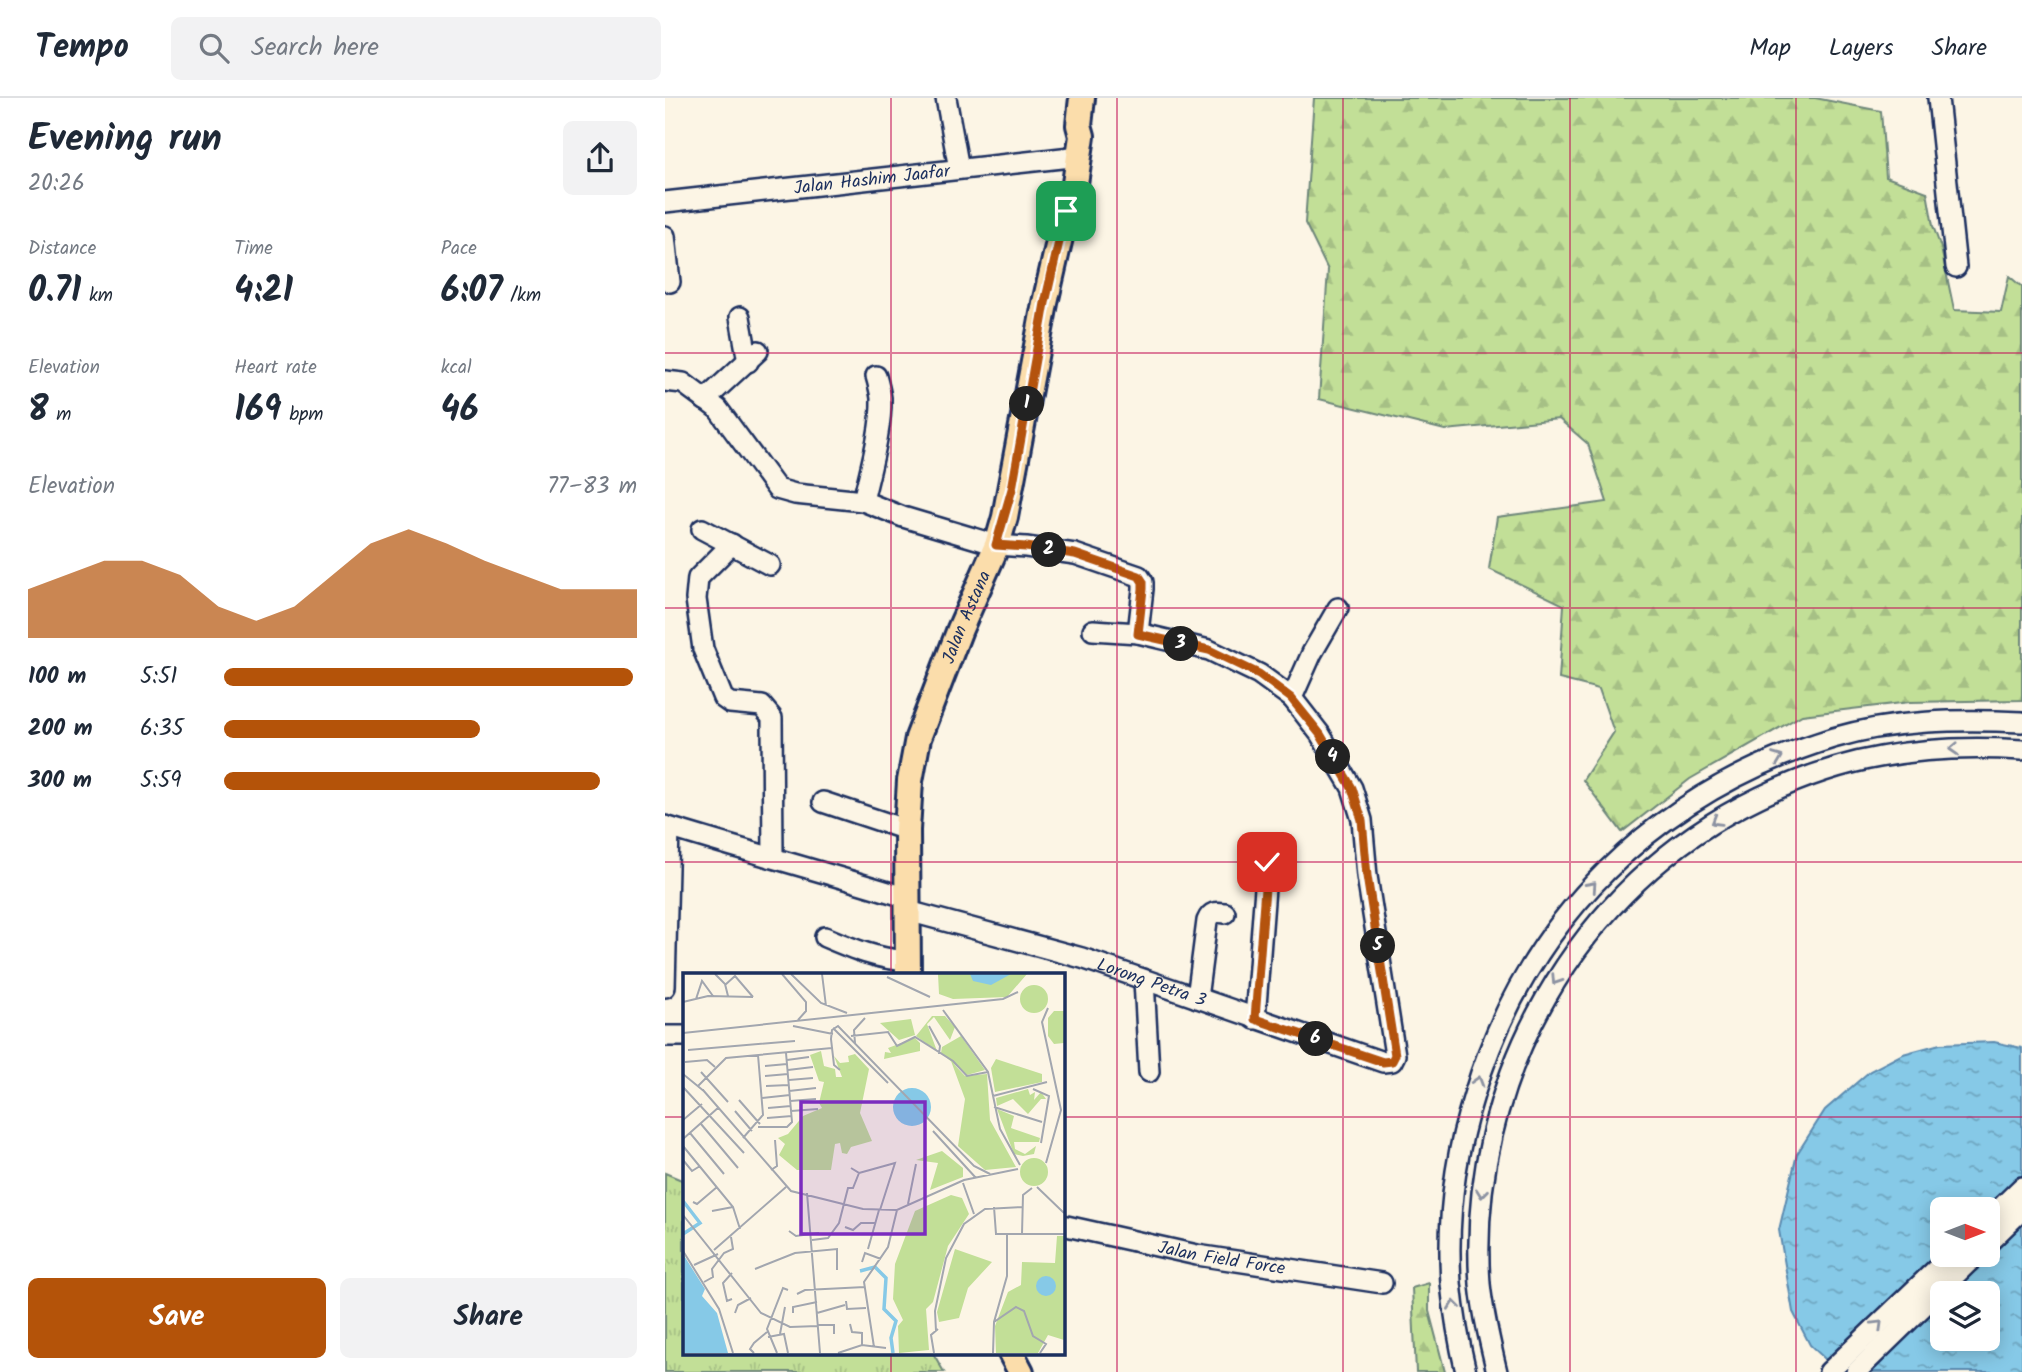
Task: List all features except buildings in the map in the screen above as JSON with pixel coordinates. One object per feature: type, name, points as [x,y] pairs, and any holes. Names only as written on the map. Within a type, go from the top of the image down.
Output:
[{"type":"main road","points":[[1075,157],[1082,136],[1079,125],[1082,98]]},
{"type":"main road","name":"Jalan Astana","points":[[908,968],[907,830],[910,781],[918,738],[996,545],[1012,489],[1045,303],[1066,211],[1065,196],[1075,157]]},
{"type":"main road","points":[[1012,1354],[1021,1372]]},
{"type":"street","points":[[946,98],[959,169]]},
{"type":"street","points":[[1938,98],[1956,267]]},
{"type":"street","name":"Jalan Hashim Jaafar","points":[[665,202],[1075,157]]},
{"type":"street","points":[[665,236],[670,282]]},
{"type":"street","points":[[705,400],[753,356],[740,317]]},
{"type":"street","points":[[863,501],[880,414],[881,397],[876,376]]},
{"type":"street","points":[[665,381],[683,383],[718,409],[777,489],[795,494],[863,501],[903,517],[996,545],[1075,554],[1139,576],[1143,589],[1138,634]]},
{"type":"street","points":[[702,529],[770,565]]},
{"type":"street","points":[[731,544],[698,578],[696,600],[703,649],[723,698],[730,703],[762,706],[772,718],[773,857]]},
{"type":"street","points":[[1093,630],[1138,634],[1209,650],[1259,674],[1291,698],[1312,653],[1338,608]]},
{"type":"street","name":"Lorong Petra 3","points":[[667,827],[773,857],[908,905],[1082,958],[1383,1062],[1392,1061],[1395,1055],[1367,876],[1362,820],[1352,788],[1320,734],[1291,698]]},
{"type":"street","points":[[1466,1372],[1451,1282],[1452,1205],[1463,1130],[1485,1057],[1517,988],[1570,910],[1632,847],[1671,816],[1712,790],[1772,760],[1835,738],[1900,724],[1967,719],[2022,722]]},
{"type":"street","points":[[1497,1372],[1486,1327],[1479,1241],[1487,1155],[1510,1071],[1528,1031],[1571,956],[1593,928],[1643,876],[1699,831],[1741,806],[1785,785],[1878,757],[1974,747],[2022,750]]},
{"type":"street","points":[[823,802],[907,830]]},
{"type":"street","points":[[665,986],[667,827]]},
{"type":"street","points":[[1255,1019],[1267,862]]},
{"type":"street","points":[[1197,998],[1207,921],[1215,912],[1225,913]]},
{"type":"street","points":[[825,937],[863,954],[890,960],[908,968]]},
{"type":"street","points":[[1144,980],[1149,1072]]},
{"type":"street","points":[[665,1036],[683,1036]]},
{"type":"street","points":[[2000,1208],[2022,1187]]},
{"type":"street","points":[[2000,1231],[2022,1210]]},
{"type":"street","name":"Jalan Field Force","points":[[1064,1225],[1196,1255],[1382,1283]]},
{"type":"street","points":[[1829,1372],[1938,1267]]},
{"type":"street","points":[[1856,1372],[1964,1267]]},
{"type":"green space","points":[[1314,98],[1815,98],[1881,111],[1886,177],[1927,192],[1954,310],[2001,312],[2009,276],[2022,287],[2022,700],[1910,702],[1802,715],[1690,779],[1622,832],[1583,780],[1614,732],[1599,689],[1559,679],[1564,605],[1489,569],[1497,517],[1607,502],[1588,444],[1559,419],[1445,430],[1319,399],[1328,270],[1305,223]]},
{"type":"green space","points":[[665,1173],[683,1181],[683,1354],[934,1354],[944,1372],[665,1372]]},
{"type":"green space","points":[[1429,1283],[1429,1311],[1445,1372],[1416,1372],[1412,1288]]},
{"type":"water","points":[[1994,1042],[2022,1048],[2022,1372],[1839,1372],[1810,1345],[1793,1312],[1779,1230],[1797,1154],[1825,1110],[1870,1071],[1903,1054],[1940,1044]]},
{"type":"route","points":[[1066,211],[1045,303],[1012,489],[996,545],[1075,554],[1139,576],[1143,589],[1138,634],[1209,650],[1259,674],[1291,698],[1320,734],[1352,788],[1362,820],[1367,876],[1395,1055],[1392,1061],[1383,1062],[1255,1019],[1267,862]]}]
